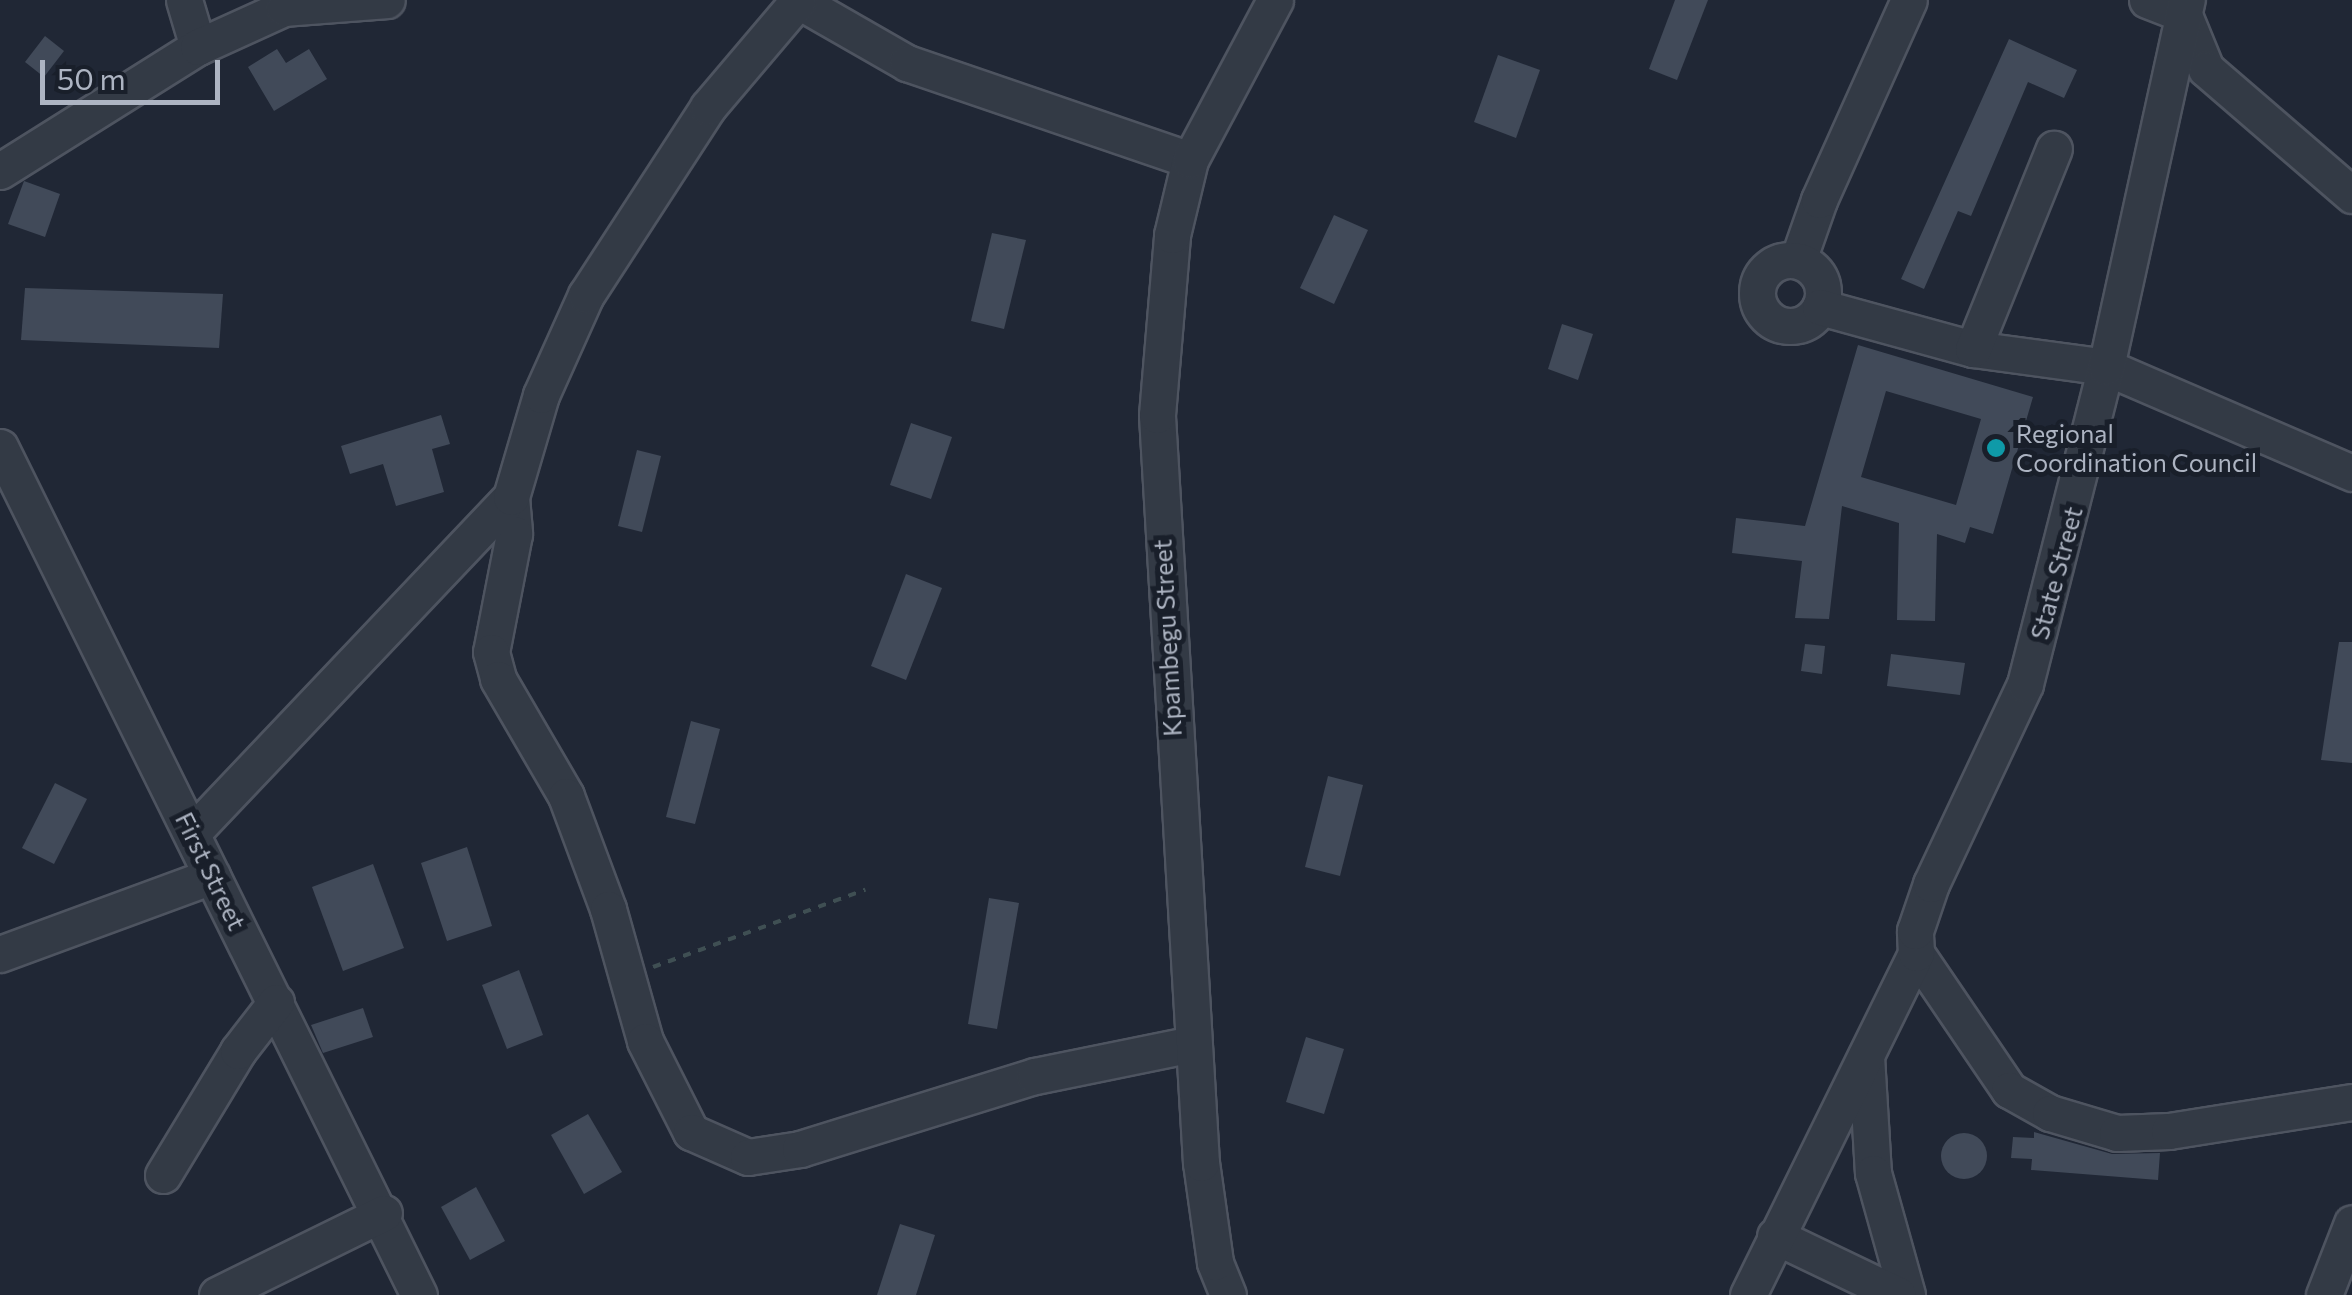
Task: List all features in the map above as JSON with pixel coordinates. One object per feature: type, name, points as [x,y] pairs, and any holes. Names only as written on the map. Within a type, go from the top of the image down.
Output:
[{"type":"street","points":[[184,0],[198,47]]},
{"type":"street","points":[[0,171],[198,47],[284,8],[387,0]]},
{"type":"street","points":[[1190,160],[907,63],[798,0],[708,107],[586,295],[540,395],[512,498],[514,534],[491,652],[498,679],[566,796],[645,1041],[691,1132],[748,1157],[800,1148],[1034,1076],[1192,1044]]},
{"type":"street","name":"Kpambegu Street","points":[[1228,1295],[1208,1225],[1192,1044],[1157,415],[1172,235],[1190,160],[1275,0]]},
{"type":"street","points":[[1798,260],[1818,200],[1909,0]]},
{"type":"street","points":[[2147,0],[2186,7],[2206,69],[2352,194]]},
{"type":"street","name":"State Street","points":[[1748,1295],[1916,953],[1915,931],[1931,884],[2025,684],[2106,367],[2186,7]]},
{"type":"street","points":[[1972,349],[2054,148]]},
{"type":"street","points":[[1798,260],[1815,270],[1823,288],[1820,306],[1794,326],[1764,315],[1757,300],[1767,269],[1798,260]]},
{"type":"street","points":[[1820,306],[1972,349],[2106,367],[2352,473]]},
{"type":"street","name":"First Street","points":[[0,448],[384,1213],[420,1295]]},
{"type":"street","points":[[193,832],[512,498]]},
{"type":"street","points":[[0,954],[212,876]]},
{"type":"street","points":[[1916,953],[2009,1090],[2050,1113],[2117,1133],[2152,1132],[2352,1102]]},
{"type":"street","points":[[163,1175],[238,1051],[276,1002]]},
{"type":"street","points":[[1866,1050],[1873,1173],[1907,1295]]},
{"type":"street","points":[[217,1295],[384,1213]]},
{"type":"street","points":[[2324,1295],[2352,1223]]},
{"type":"street","points":[[1776,1236],[1898,1295]]},
{"type":"path","points":[[627,978],[865,890]]},
{"type":"building","points":[[1675,0],[1708,0],[1677,80],[1649,69]]},
{"type":"building","points":[[45,36],[64,51],[44,77],[25,62]]},
{"type":"building","points":[[2009,39],[2077,70],[2064,98],[2028,82],[1971,216],[1958,211],[1924,289],[1901,279]]},
{"type":"building","points":[[277,49],[286,63],[309,49],[327,79],[274,111],[248,67]]},
{"type":"building","points":[[1498,55],[1540,70],[1516,138],[1474,122]]},
{"type":"building","points":[[24,181],[60,194],[45,237],[8,224]]},
{"type":"building","points":[[1334,215],[1368,230],[1334,304],[1300,288]]},
{"type":"building","points":[[992,233],[1026,240],[1004,329],[971,321]]},
{"type":"building","points":[[25,288],[223,294],[219,348],[21,340]]},
{"type":"building","points":[[1562,324],[1593,334],[1578,380],[1548,369]]},
{"type":"building","name":"Regional Coordination Council","points":[[1858,345],[2033,397],[1993,534],[1970,527],[1965,543],[1937,534],[1935,621],[1897,620],[1899,523],[1842,506],[1829,619],[1795,618],[1802,561],[1732,553],[1736,518],[1805,526]],"holes":[[[1886,391],[1981,419],[1956,505],[1861,477]]]},
{"type":"building","points":[[441,415],[450,444],[432,449],[444,492],[396,506],[383,464],[350,474],[341,446]]},
{"type":"building","points":[[911,423],[952,437],[931,499],[890,485]]},
{"type":"building","points":[[637,450],[661,456],[642,532],[618,526]]},
{"type":"building","points":[[906,574],[942,588],[906,680],[871,666]]},
{"type":"building","points":[[2339,642],[2352,642],[2352,763],[2321,760]]},
{"type":"building","points":[[1805,644],[1825,646],[1822,674],[1801,671]]},
{"type":"building","points":[[1891,654],[1965,663],[1960,695],[1887,686]]},
{"type":"building","points":[[691,721],[720,729],[695,824],[666,817]]},
{"type":"building","points":[[1328,776],[1363,785],[1340,876],[1305,867]]},
{"type":"building","points":[[55,783],[87,799],[54,864],[22,848]]},
{"type":"building","points":[[467,847],[492,926],[447,941],[421,863]]},
{"type":"building","points":[[373,864],[404,948],[343,971],[312,887]]},
{"type":"building","points":[[989,898],[1019,903],[997,1029],[968,1024]]},
{"type":"building","points":[[519,970],[543,1035],[507,1049],[482,985]]},
{"type":"building","points":[[363,1008],[373,1037],[323,1053],[311,1025]]},
{"type":"building","points":[[1306,1037],[1344,1049],[1324,1114],[1286,1102]]},
{"type":"building","points":[[588,1114],[622,1172],[584,1194],[551,1135]]},
{"type":"building","points":[[2034,1132],[2112,1154],[2160,1153],[2158,1180],[2031,1170],[2032,1159],[2011,1158],[2013,1137],[2034,1138]]},
{"type":"building","points":[[1964,1133],[1980,1140],[1987,1156],[1980,1172],[1964,1179],[1948,1172],[1941,1156],[1948,1140]]},
{"type":"building","points":[[476,1187],[505,1241],[470,1260],[441,1207]]},
{"type":"building","points":[[900,1224],[935,1235],[916,1295],[877,1295]]},
{"type":"place","name":"Regional Coordination Council","points":[[1996,448]]}]
